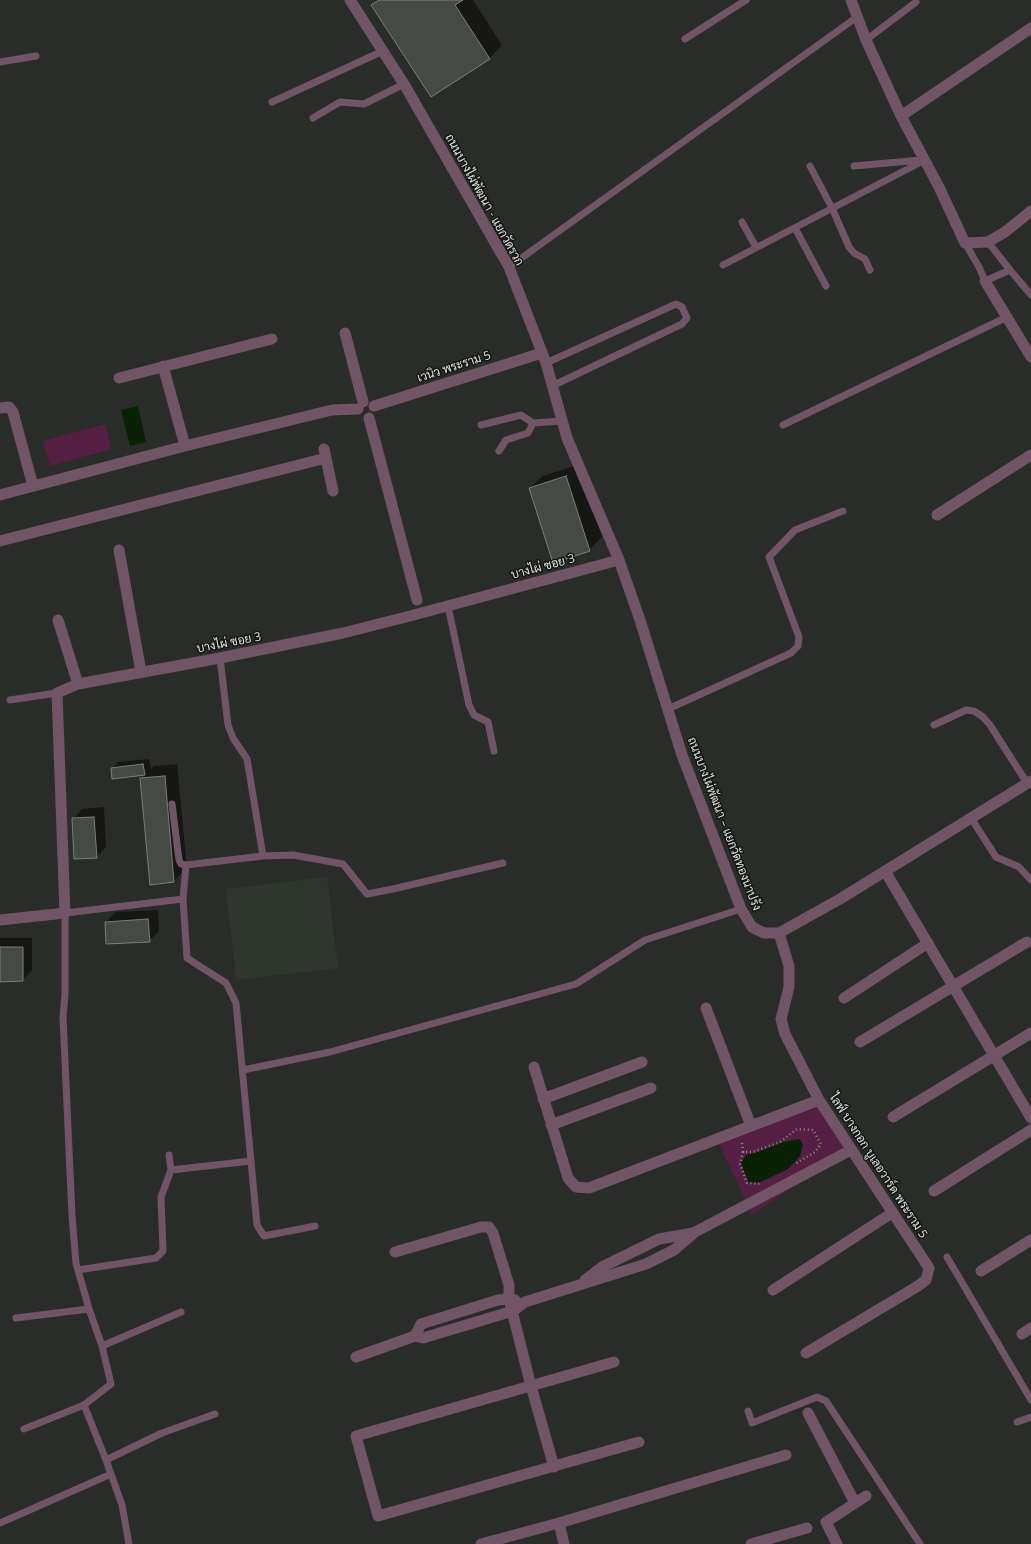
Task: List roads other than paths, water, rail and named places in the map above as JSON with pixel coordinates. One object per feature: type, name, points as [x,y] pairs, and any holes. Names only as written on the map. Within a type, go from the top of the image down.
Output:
[{"type":"street","name":"ถนนบางไผ่พัฒนา - แยกวัดรวก","points":[[350,0],[404,84],[509,267],[544,358],[567,438],[619,560]]},
{"type":"street","points":[[851,0],[866,40],[901,116],[925,160],[965,243],[988,242],[1005,232],[1031,211]]},
{"type":"street","points":[[901,116],[1031,28]]},
{"type":"street","points":[[985,281],[1031,358]]},
{"type":"street","points":[[0,495],[185,446],[332,410],[360,406],[367,402],[374,406],[374,414],[369,418],[364,418],[359,415],[360,406],[344,333]]},
{"type":"street","points":[[119,378],[272,339]]},
{"type":"street","name":"เวนิว พระราม 5","points":[[374,406],[544,358]]},
{"type":"street","points":[[163,366],[185,446]]},
{"type":"street","points":[[0,408],[9,407],[13,412],[33,486]]},
{"type":"street","points":[[369,418],[417,600]]},
{"type":"street","points":[[0,541],[325,454],[333,491]]},
{"type":"street","points":[[937,515],[1031,455]]},
{"type":"street","points":[[119,550],[141,672]]},
{"type":"street","name":"บางไผ่ ซอย 3","points":[[57,693],[78,684],[220,658],[343,633],[619,560]]},
{"type":"street","name":"ถนนบางไผ่พัฒนา – แยกวัดทองนาปรัง","points":[[619,560],[640,620],[682,755],[741,909],[752,927],[764,933],[778,933]]},
{"type":"street","points":[[58,620],[78,684]]},
{"type":"street","points":[[0,920],[65,913],[57,693]]},
{"type":"street","points":[[778,933],[840,899],[971,818],[1030,785]]},
{"type":"street","points":[[885,871],[1031,1118]]},
{"type":"street","name":"ไลฟ์ บางกอก บูเลอวาร์ด พระราม 5","points":[[778,933],[789,966],[789,987],[781,1019],[785,1034],[819,1100],[929,1268],[926,1280],[918,1286],[806,1353]]},
{"type":"street","points":[[860,1042],[1027,942]]},
{"type":"street","points":[[844,998],[928,943]]},
{"type":"street","points":[[706,1008],[746,1128]]},
{"type":"street","points":[[893,1117],[1031,1033]]},
{"type":"street","points":[[543,1099],[642,1062]]},
{"type":"street","points":[[534,1067],[568,1178],[576,1187],[589,1188],[819,1100]]},
{"type":"street","points":[[551,1125],[650,1088]]},
{"type":"street","points":[[934,1191],[1031,1130]]},
{"type":"street","points":[[356,1357],[415,1336],[423,1338],[513,1312],[525,1302],[646,1264],[674,1250],[695,1232],[851,1150]]},
{"type":"street","points":[[773,1290],[892,1213]]},
{"type":"street","points":[[396,1252],[481,1227],[489,1227],[493,1233],[509,1285],[509,1299],[531,1386],[554,1467]]},
{"type":"street","points":[[579,1285],[602,1267],[659,1239],[695,1232]]},
{"type":"street","points":[[981,1271],[1031,1240]]},
{"type":"street","points":[[415,1336],[421,1324],[498,1300],[509,1299],[525,1302]]},
{"type":"street","points":[[614,1362],[356,1436],[378,1516],[639,1442]]},
{"type":"street","points":[[808,1413],[855,1503]]},
{"type":"street","points":[[481,1544],[559,1523],[786,1455]]},
{"type":"street","points":[[838,1544],[826,1522],[866,1496]]},
{"type":"street","points":[[559,1523],[564,1544]]},
{"type":"street","points":[[751,1544],[807,1528]]},
{"type":"lane","points":[[685,39],[746,0]]},
{"type":"lane","points":[[866,40],[916,2]]},
{"type":"lane","points":[[509,267],[857,17]]},
{"type":"lane","points":[[272,102],[383,51]]},
{"type":"lane","points":[[0,62],[36,56]]},
{"type":"lane","points":[[312,118],[340,102],[364,104],[404,84]]},
{"type":"lane","points":[[854,166],[925,160]]},
{"type":"lane","points":[[723,264],[925,160]]},
{"type":"lane","points":[[810,166],[832,208],[849,247],[854,253],[865,259],[870,270]]},
{"type":"lane","points":[[742,222],[756,247]]},
{"type":"lane","points":[[795,228],[826,286]]},
{"type":"lane","points":[[988,242],[1031,295]]},
{"type":"lane","points":[[965,243],[979,267],[985,281],[1010,270]]},
{"type":"lane","points":[[544,358],[676,304],[682,308],[687,318],[682,324],[552,386]]},
{"type":"lane","points":[[783,425],[1007,317]]},
{"type":"lane","points":[[481,425],[521,415],[533,423],[562,421]]},
{"type":"lane","points":[[499,450],[506,440],[528,433],[533,423]]},
{"type":"lane","points":[[668,709],[791,653],[798,646],[799,637],[769,557],[795,530],[843,510]]},
{"type":"lane","points":[[448,606],[469,705],[474,715],[488,722],[494,751]]},
{"type":"lane","points":[[220,658],[228,725],[233,738],[247,758],[263,856]]},
{"type":"lane","points":[[10,700],[57,693]]},
{"type":"lane","points":[[934,725],[966,710],[974,711],[983,717],[990,725],[1030,785]]},
{"type":"lane","points":[[172,804],[178,860],[181,864],[186,865],[263,856],[293,855],[343,864],[367,894],[503,862]]},
{"type":"lane","points":[[971,818],[996,857],[1019,867],[1031,880]]},
{"type":"lane","points":[[186,865],[183,899],[187,958],[226,983],[236,1003],[258,1225],[264,1236],[315,1226]]},
{"type":"lane","points":[[24,1429],[84,1405],[111,1384],[102,1346],[89,1309],[76,1263],[72,1216],[63,1016],[65,994],[65,913],[183,899]]},
{"type":"lane","points":[[243,1070],[330,1052],[576,984],[645,940],[741,909]]},
{"type":"lane","points":[[78,1270],[156,1258],[163,1251],[161,1197],[171,1170],[169,1155]]},
{"type":"lane","points":[[171,1170],[251,1161]]},
{"type":"lane","points":[[948,1257],[1031,1400]]},
{"type":"lane","points":[[16,1318],[89,1309]]},
{"type":"lane","points":[[102,1346],[181,1312]]},
{"type":"lane","points":[[748,1411],[752,1423],[817,1397],[826,1401],[920,1544]]},
{"type":"lane","points":[[84,1405],[122,1505],[129,1544]]},
{"type":"lane","points":[[106,1460],[162,1433],[215,1414]]},
{"type":"lane","points":[[1017,1422],[1031,1417]]},
{"type":"lane","points":[[0,1523],[111,1474]]}]
